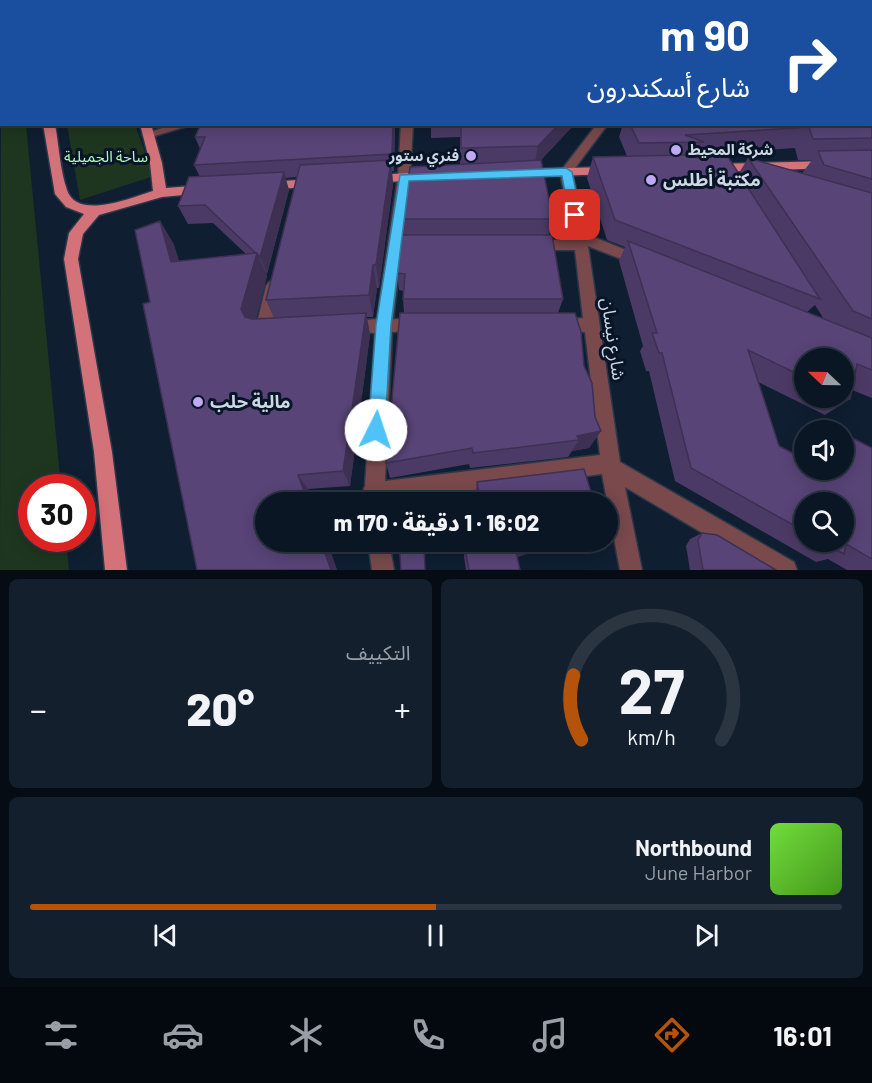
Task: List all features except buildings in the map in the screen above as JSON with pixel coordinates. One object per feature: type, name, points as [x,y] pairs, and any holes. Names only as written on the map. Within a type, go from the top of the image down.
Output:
[{"type":"main road","points":[[49,126],[61,194],[77,207],[95,210],[124,205],[160,194],[219,188]]},
{"type":"main road","points":[[146,130],[156,163],[160,194]]},
{"type":"main road","points":[[717,172],[837,165]]},
{"type":"main road","points":[[506,174],[625,170]]},
{"type":"main road","points":[[357,180],[438,176]]},
{"type":"main road","points":[[253,186],[298,189],[322,182]]},
{"type":"main road","points":[[95,210],[76,233],[71,259],[103,452],[116,570]]},
{"type":"street","points":[[146,130],[175,126]]},
{"type":"street","points":[[373,492],[384,325],[401,245],[407,126]]},
{"type":"street","points":[[566,172],[601,126]]},
{"type":"street","name":"شارع نيسان","points":[[566,172],[580,241],[610,466],[631,570]]},
{"type":"street","points":[[717,172],[763,181]]},
{"type":"street","points":[[523,245],[580,241],[657,268]]},
{"type":"street","points":[[277,274],[263,331],[285,330]]},
{"type":"street","points":[[329,328],[430,325]]},
{"type":"street","points":[[545,325],[592,325]]},
{"type":"street","points":[[417,492],[610,466],[786,570]]},
{"type":"street","points":[[380,552],[382,570]]},
{"type":"green space","points":[[1,126],[26,126],[60,474],[18,474],[18,552],[67,552],[69,570],[0,570]]},
{"type":"green space","name":"ساحة الجميلية","points":[[67,126],[135,126],[154,176],[80,200]]},
{"type":"place","name":"شركة المحيط","points":[[676,150]]},
{"type":"place","name":"فنري ستور","points":[[471,156]]},
{"type":"place","name":"مكتبة أطلس","points":[[651,180]]},
{"type":"place","name":"مالية حلب","points":[[198,402]]},
{"type":"route","points":[[376,430],[384,325],[404,177],[566,172],[575,215]]}]
